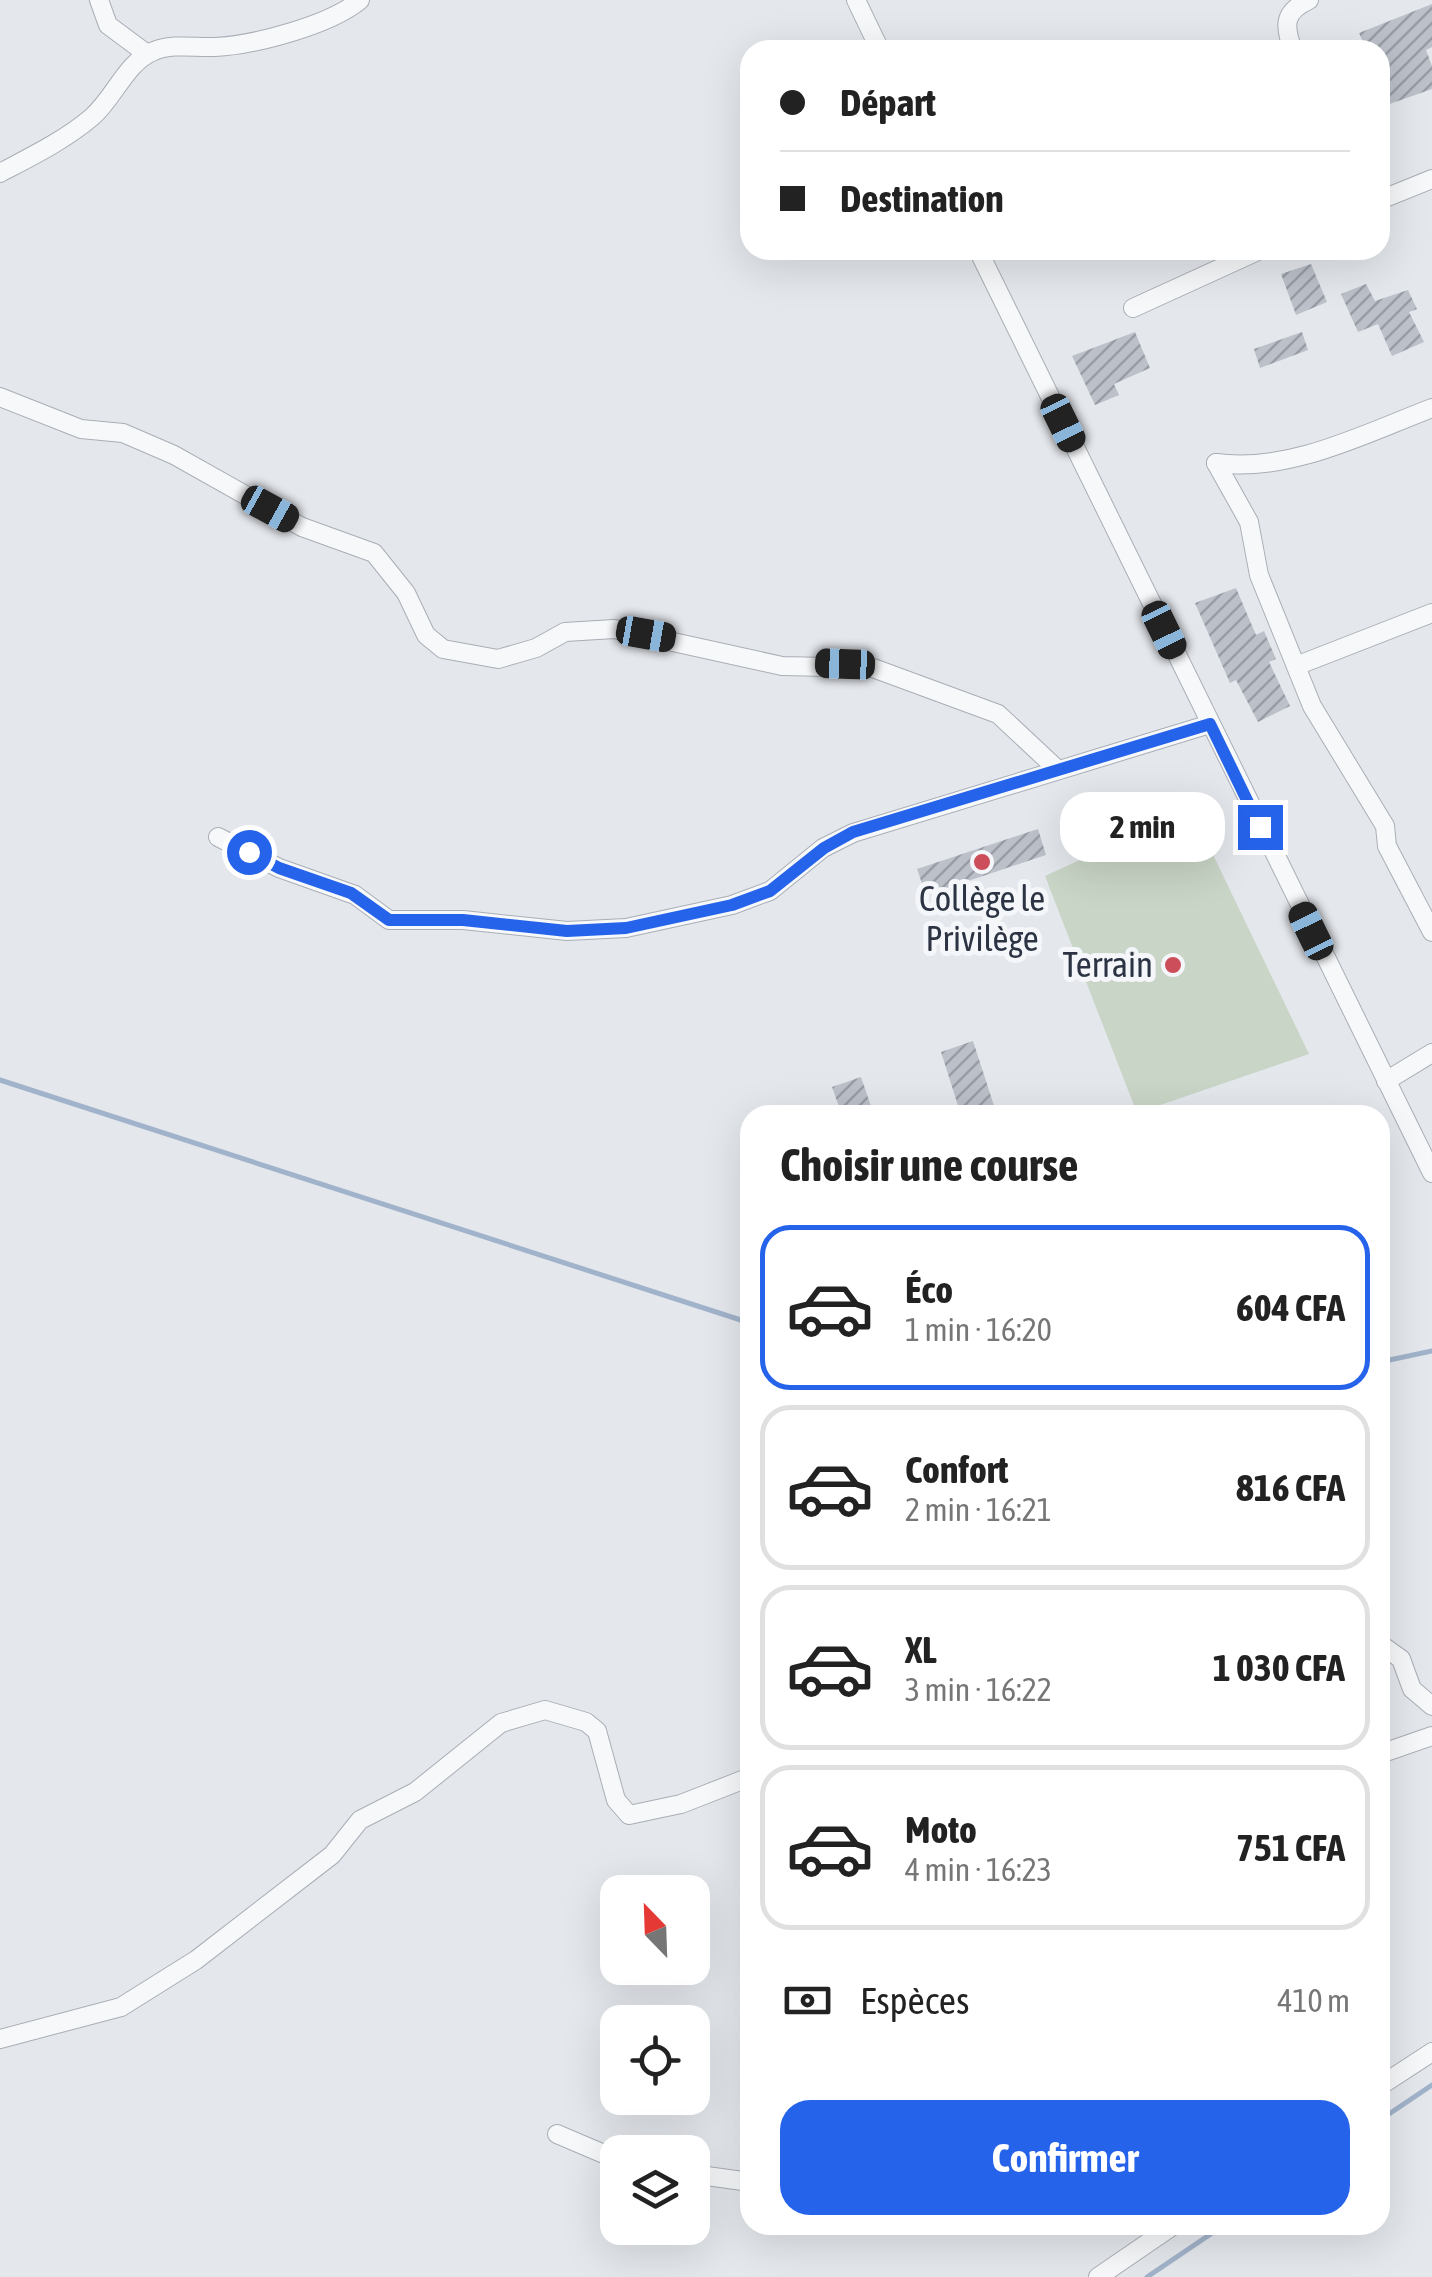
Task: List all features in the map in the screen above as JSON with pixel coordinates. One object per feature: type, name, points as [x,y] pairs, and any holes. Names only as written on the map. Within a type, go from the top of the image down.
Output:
[{"type":"street","points":[[98,0],[108,25],[147,54]]},
{"type":"street","points":[[0,173],[62,140],[94,116],[135,62],[147,54],[168,46],[247,44],[345,12],[360,0]]},
{"type":"street","points":[[856,0],[875,40]]},
{"type":"street","points":[[1290,40],[1288,16],[1309,0]]},
{"type":"street","points":[[1390,196],[1432,180]]},
{"type":"street","points":[[983,260],[1432,1173]]},
{"type":"street","points":[[1132,308],[1238,260]]},
{"type":"street","points":[[0,397],[82,428],[122,433],[174,455],[302,527],[374,552],[406,593],[426,635],[443,650],[498,659],[536,648],[566,632],[614,629],[782,666],[873,668],[998,714],[1058,770]]},
{"type":"street","points":[[1432,408],[1335,445],[1257,466],[1216,463],[1249,522],[1259,575],[1320,721],[1385,826],[1388,846],[1432,932]]},
{"type":"street","points":[[1296,666],[1432,613]]},
{"type":"street","points":[[218,837],[279,868],[351,893],[389,920],[463,920],[567,931],[626,928],[758,896],[853,832],[1210,724]]},
{"type":"street","points":[[1386,1082],[1432,1052]]},
{"type":"street","points":[[1390,1652],[1400,1659],[1412,1689],[1432,1706]]},
{"type":"street","points":[[0,2039],[121,2007],[196,1960],[332,1855],[360,1820],[415,1792],[501,1724],[526,1713],[564,1714],[597,1731],[616,1800],[629,1815],[681,1804],[740,1781]]},
{"type":"street","points":[[1390,1751],[1432,1736]]},
{"type":"street","points":[[1390,2079],[1432,2052]]},
{"type":"street","points":[[557,2134],[600,2152]]},
{"type":"street","points":[[710,2176],[740,2181]]},
{"type":"street","points":[[1098,2277],[1159,2235]]},
{"type":"green space","name":"Terrain","points":[[1191,809],[1309,1054],[1160,1105],[1134,1105],[1045,876]]},
{"type":"building","points":[[1432,4],[1432,47],[1426,50],[1432,66],[1432,89],[1390,104],[1390,40],[1362,40],[1359,33]]},
{"type":"building","points":[[1311,264],[1327,302],[1296,315],[1281,274]]},
{"type":"building","points":[[1366,284],[1375,301],[1408,290],[1417,309],[1409,312],[1424,342],[1392,356],[1378,324],[1358,332],[1341,294]]},
{"type":"building","points":[[1135,332],[1150,368],[1114,384],[1119,395],[1095,405],[1072,356]]},
{"type":"building","points":[[1302,332],[1308,350],[1260,368],[1254,349]]},
{"type":"building","points":[[1236,588],[1256,635],[1264,631],[1276,659],[1269,662],[1290,706],[1258,722],[1236,680],[1230,683],[1195,603]]},
{"type":"building","name":"Collège le Privilège","points":[[1038,829],[1046,855],[926,895],[917,869]]},
{"type":"building","name":"Collège le Privilège","points":[[973,1041],[994,1105],[958,1105],[941,1052]]},
{"type":"building","points":[[861,1077],[871,1105],[838,1105],[832,1087]]},
{"type":"waterway","points":[[0,1080],[740,1320]]},
{"type":"waterway","points":[[1390,1360],[1432,1351]]},
{"type":"waterway","points":[[1390,2113],[1432,2085]]},
{"type":"waterway","points":[[1147,2277],[1209,2235]]},
{"type":"place","name":"Collège le Privilège","points":[[982,862]]},
{"type":"place","name":"Terrain","points":[[1173,965]]},
{"type":"route","points":[[249,852],[279,868],[351,893],[389,920],[463,920],[567,931],[626,928],[732,905],[770,891],[824,848],[853,832],[1210,724],[1260,827]]}]
